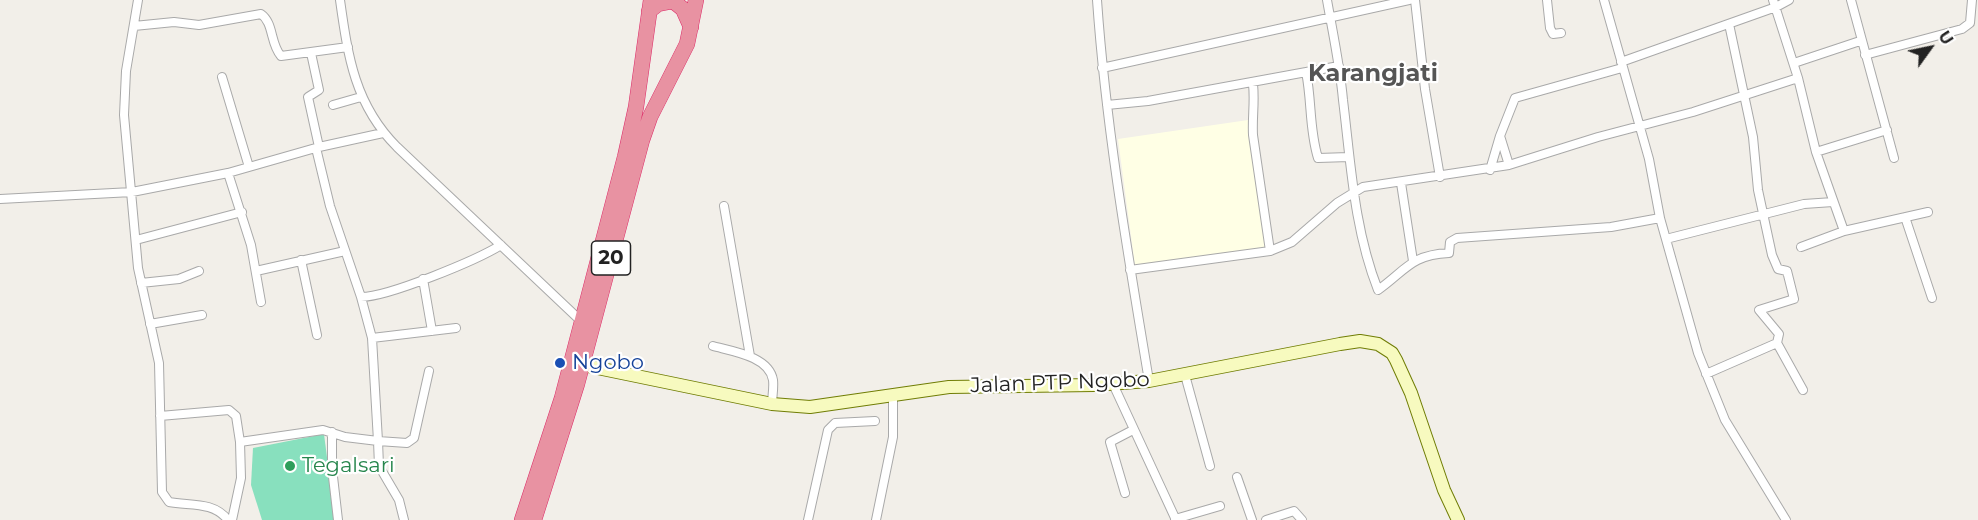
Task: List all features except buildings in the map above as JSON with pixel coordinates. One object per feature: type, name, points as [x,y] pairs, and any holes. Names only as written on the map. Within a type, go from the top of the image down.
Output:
[{"type":"highway","name":"20","points":[[534,520],[583,365],[642,140],[650,117],[680,60],[692,29],[696,0]]},
{"type":"highway","points":[[650,5],[673,1],[683,9],[692,29]]},
{"type":"highway","name":"20","points":[[522,520],[562,398],[634,118],[650,5]]},
{"type":"main road","name":"Jalan PTP Ngobo","points":[[583,365],[772,404],[810,407],[964,386],[1113,384],[1149,381],[1359,341],[1382,346],[1392,353],[1400,366],[1444,490],[1458,520]]},
{"type":"street","points":[[138,0],[126,71],[124,115],[141,283],[159,363],[160,416],[164,499],[173,503],[213,508],[230,520],[241,478],[240,442],[236,416],[229,410],[160,416]]},
{"type":"street","points":[[340,0],[348,47],[361,97],[383,133],[583,322]]},
{"type":"street","points":[[1097,0],[1102,69],[1130,270],[1149,381]]},
{"type":"street","points":[[1327,0],[1339,66],[1352,192],[1371,272],[1378,290],[1413,261],[1427,254],[1449,253],[1450,242],[1457,238],[1611,227],[1660,218]]},
{"type":"street","points":[[1102,69],[1148,60],[1261,31],[1408,0]]},
{"type":"street","points":[[1415,0],[1425,88],[1440,177]]},
{"type":"street","points":[[1546,0],[1550,28],[1553,34],[1561,33]]},
{"type":"street","points":[[1604,0],[1639,125],[1660,218],[1706,374],[1729,428],[1786,520]]},
{"type":"street","points":[[1490,170],[1500,135],[1515,98],[1621,65],[1789,0]]},
{"type":"street","points":[[1851,0],[1860,41],[1894,158]]},
{"type":"street","points":[[1864,55],[1962,29],[1970,22],[1972,0]]},
{"type":"street","points":[[1774,4],[1794,63],[1816,152],[1844,231]]},
{"type":"street","points":[[134,26],[162,22],[199,25],[261,14],[267,18],[275,47],[281,56],[348,47]]},
{"type":"street","points":[[1729,24],[1753,137],[1763,215],[1775,265],[1778,269],[1787,271],[1794,299],[1759,310],[1779,334],[1777,343],[1803,390]]},
{"type":"street","points":[[1794,63],[1860,41]]},
{"type":"street","points":[[311,53],[319,90],[308,97],[327,195],[361,297],[372,338],[379,466],[399,500],[404,520]]},
{"type":"street","points":[[1107,105],[1148,101],[1253,84],[1339,66]]},
{"type":"street","points":[[1306,72],[1311,98],[1309,116],[1318,158],[1349,157]]},
{"type":"street","points":[[222,77],[249,167]]},
{"type":"street","points":[[1130,270],[1270,251],[1292,242],[1352,192],[1363,187],[1490,170],[1639,125],[1693,112],[1798,78]]},
{"type":"street","points":[[1253,84],[1256,108],[1252,117],[1253,135],[1270,251]]},
{"type":"street","points":[[333,105],[361,97]]},
{"type":"street","points":[[1816,152],[1887,130]]},
{"type":"street","points":[[0,199],[132,192],[228,173],[317,147],[383,133]]},
{"type":"street","points":[[1500,135],[1509,165]]},
{"type":"street","points":[[228,173],[242,212],[261,302]]},
{"type":"street","points":[[1401,183],[1413,261]]},
{"type":"street","points":[[1666,239],[1804,204],[1833,202]]},
{"type":"street","points":[[724,206],[750,356]]},
{"type":"street","points":[[136,240],[242,212]]},
{"type":"street","points":[[1801,247],[1844,231],[1928,212]]},
{"type":"street","points":[[1905,217],[1932,297]]},
{"type":"street","points":[[361,297],[374,296],[423,279],[501,246]]},
{"type":"street","points":[[255,271],[345,251]]},
{"type":"street","points":[[301,260],[317,336]]},
{"type":"street","points":[[141,283],[179,279],[199,271]]},
{"type":"street","points":[[423,279],[432,331]]},
{"type":"street","points":[[150,324],[202,315]]},
{"type":"street","points":[[372,338],[456,328]]},
{"type":"street","points":[[1706,374],[1777,343]]},
{"type":"street","points":[[713,346],[750,356],[764,366],[773,379],[772,404]]},
{"type":"street","points":[[240,442],[310,430],[332,432],[345,437],[407,443],[414,438],[429,371]]},
{"type":"street","points":[[1185,375],[1210,466]]},
{"type":"street","points":[[1113,384],[1176,520],[1220,506]]},
{"type":"street","points":[[876,520],[893,438],[893,394]]},
{"type":"street","points":[[808,520],[828,430],[835,423],[875,421]]},
{"type":"street","points":[[1125,493],[1110,442],[1133,430]]},
{"type":"street","points":[[332,432],[332,468],[338,520]]},
{"type":"street","points":[[1237,477],[1252,520]]},
{"type":"street","points":[[1266,520],[1294,511],[1302,520]]},
{"type":"shaded area","points":[[1248,120],[1268,248],[1135,266],[1118,139]]},
{"type":"green space","name":"Tegalsari","points":[[324,434],[335,520],[262,520],[251,485],[253,448]]},
{"type":"place","name":"Ngobo","points":[[560,363]]},
{"type":"place","name":"Tegalsari","points":[[290,466]]},
{"type":"district","name":"Karangjati","points":[[1373,74]]}]
